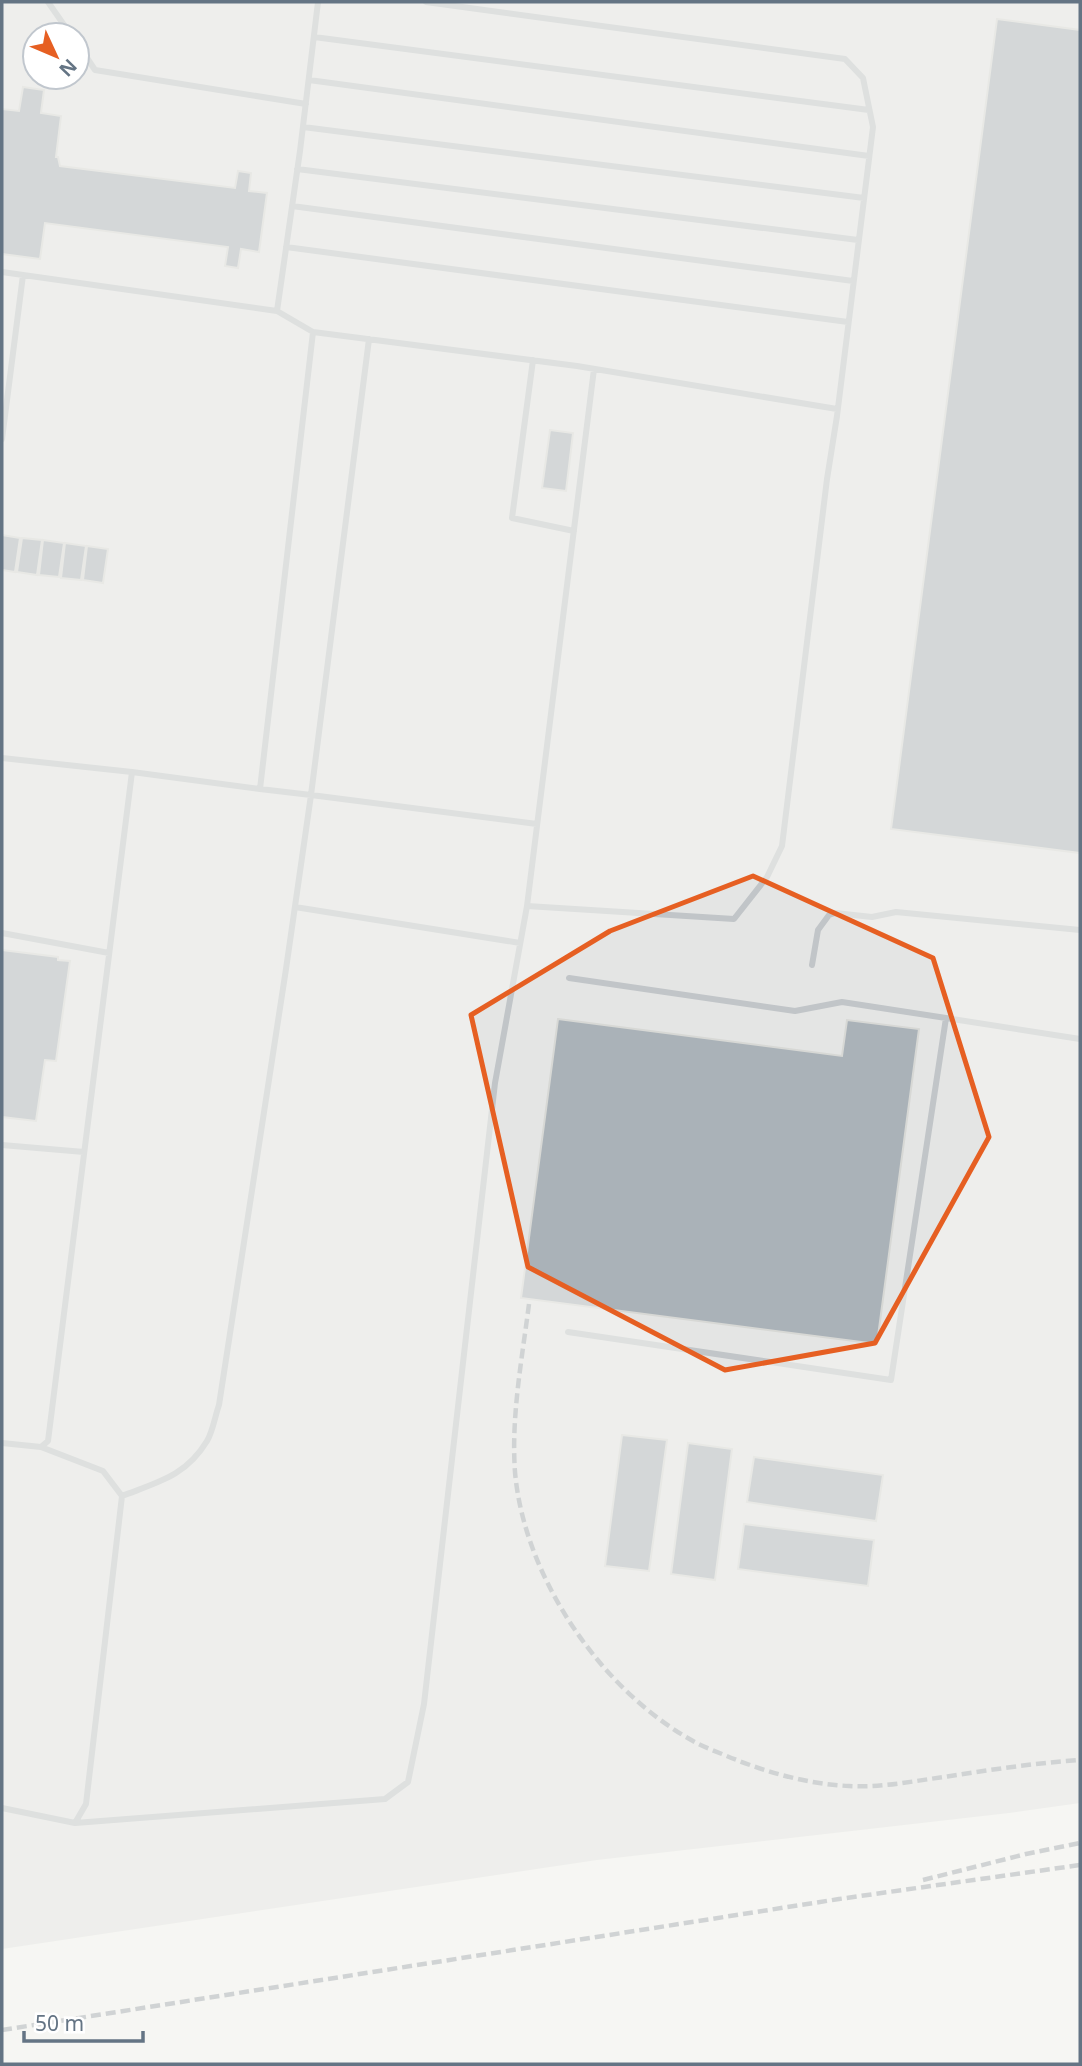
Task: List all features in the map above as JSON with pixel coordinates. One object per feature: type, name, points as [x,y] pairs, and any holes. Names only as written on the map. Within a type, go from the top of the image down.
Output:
[{"type":"lane","points":[[48,2],[61,21]]},
{"type":"lane","points":[[277,311],[318,2]]},
{"type":"lane","points":[[426,2],[845,59],[863,78],[873,127],[782,846],[767,877],[734,919],[527,906]]},
{"type":"lane","points":[[314,37],[869,110]]},
{"type":"lane","points":[[91,64],[95,70],[306,104]]},
{"type":"lane","points":[[309,80],[869,156]]},
{"type":"lane","points":[[303,127],[863,198]]},
{"type":"lane","points":[[297,169],[858,240]]},
{"type":"lane","points":[[292,206],[853,281]]},
{"type":"lane","points":[[286,247],[848,322]]},
{"type":"lane","points":[[2,272],[277,311],[313,331],[594,369],[838,409]]},
{"type":"lane","points":[[2,439],[23,275]]},
{"type":"lane","points":[[260,789],[313,331]]},
{"type":"lane","points":[[122,1496],[170,1477],[188,1466],[208,1440],[219,1405],[236,1307],[311,795],[369,339]]},
{"type":"lane","points":[[533,360],[512,518],[574,531]]},
{"type":"lane","points":[[2,1808],[75,1824],[385,1799],[408,1782],[424,1704],[495,1083],[527,906],[594,369]]},
{"type":"lane","points":[[2,758],[537,824]]},
{"type":"lane","points":[[41,1447],[48,1441],[132,772]]},
{"type":"lane","points":[[295,907],[520,943]]},
{"type":"lane","points":[[812,965],[818,930],[829,915],[835,912],[872,917],[896,912],[1080,930]]},
{"type":"lane","points":[[2,933],[109,953]]},
{"type":"lane","points":[[569,978],[795,1011],[842,1002],[1080,1039]]},
{"type":"lane","points":[[568,1332],[891,1380],[946,1018]]},
{"type":"lane","points":[[2,1145],[84,1152]]},
{"type":"lane","points":[[2,1443],[41,1447],[103,1471],[122,1496],[86,1804],[75,1824]]},
{"type":"highlighted area","points":[[753,876],[933,958],[989,1137],[875,1343],[725,1370],[528,1267],[471,1015],[610,931]]},
{"type":"shaded area","points":[[2,2],[1080,2],[1080,1803],[597,1860],[2,1949]]},
{"type":"building","points":[[997,19],[1080,30],[1080,853],[891,829]]},
{"type":"building","points":[[22,91],[44,91],[41,113],[61,116],[56,157],[60,166],[235,188],[238,171],[251,173],[249,191],[267,193],[259,252],[241,249],[238,268],[225,266],[228,247],[45,223],[40,259],[2,254],[2,109],[19,111]]},
{"type":"building","points":[[550,430],[573,433],[566,491],[542,488]]},
{"type":"building","points":[[2,535],[20,538],[15,572],[2,570]]},
{"type":"building","points":[[22,538],[42,540],[37,575],[17,572]]},
{"type":"building","points":[[43,540],[64,543],[59,577],[39,575]]},
{"type":"building","points":[[65,543],[86,546],[81,580],[61,578]]},
{"type":"building","points":[[87,546],[108,549],[103,583],[83,580]]},
{"type":"building","points":[[2,950],[70,961],[56,1061],[45,1060],[36,1121],[2,1117]]},
{"type":"building","points":[[558,1019],[842,1056],[847,1020],[919,1029],[877,1344],[521,1298]]},
{"type":"building","points":[[622,1435],[667,1440],[649,1571],[605,1566]]},
{"type":"building","points":[[688,1443],[732,1449],[715,1580],[671,1574]]},
{"type":"building","points":[[754,1457],[883,1475],[876,1521],[747,1502]]},
{"type":"building","points":[[744,1524],[874,1540],[868,1586],[738,1569]]},
{"type":"railway","points":[[529,1304],[518,1388],[514,1451],[521,1512],[551,1590],[573,1627],[599,1661],[628,1692],[659,1719],[696,1743],[737,1760],[784,1776],[833,1785],[885,1785],[1080,1760]]},
{"type":"railway","points":[[923,1880],[1080,1843]]},
{"type":"railway","points":[[2,2030],[839,1899],[1080,1865]]}]
